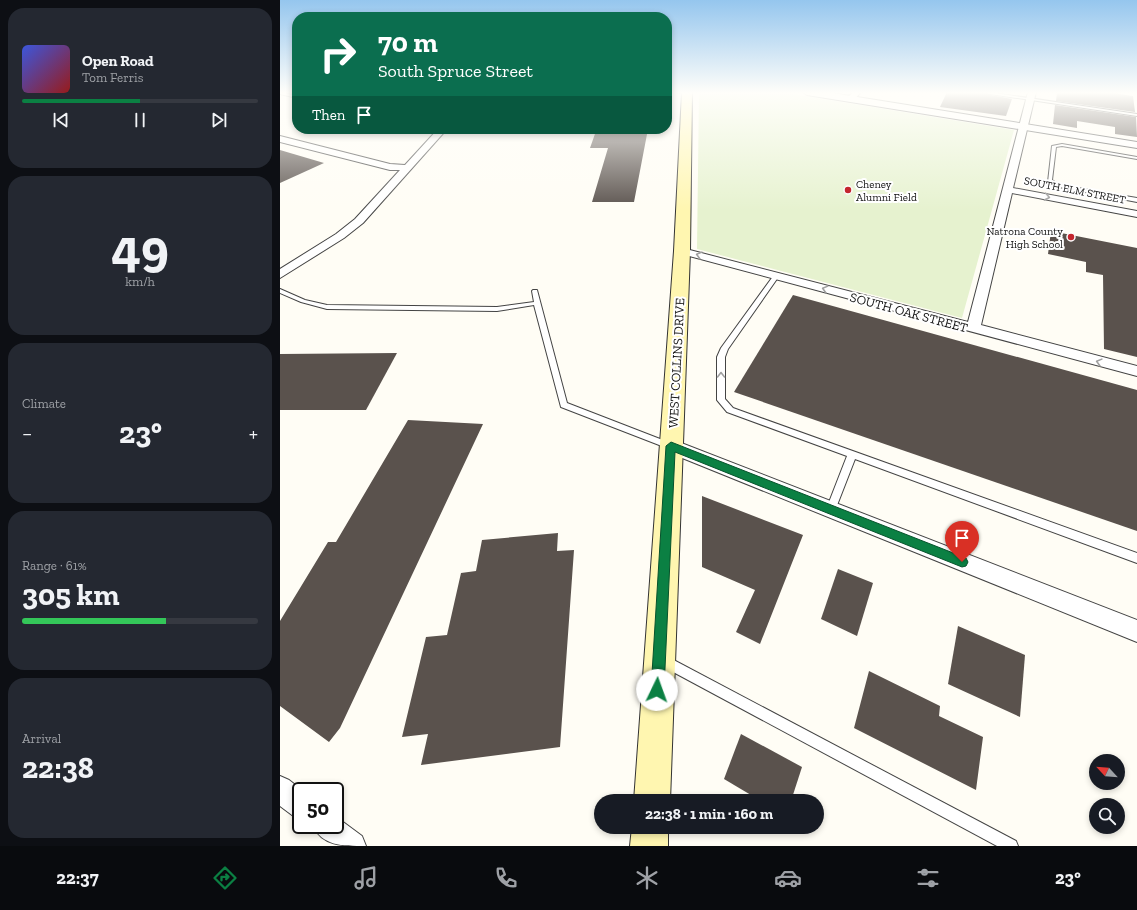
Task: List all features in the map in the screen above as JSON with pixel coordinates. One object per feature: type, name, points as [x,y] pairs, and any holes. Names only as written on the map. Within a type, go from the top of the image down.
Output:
[{"type":"main road","name":"WEST COLLINS DRIVE","points":[[652,794],[682,251],[686,131]]},
{"type":"main road","points":[[650,834],[650,846]]},
{"type":"street","points":[[973,329],[1023,131]]},
{"type":"street","points":[[1051,131],[1137,145]]},
{"type":"street","points":[[280,274],[340,236],[359,221],[436,134]]},
{"type":"street","points":[[280,139],[390,167],[406,168]]},
{"type":"street","name":"SOUTH ELM STREET","points":[[1009,190],[1137,214]]},
{"type":"street","name":"SOUTH OAK STREET","points":[[682,251],[1137,372]]},
{"type":"street","points":[[671,446],[1137,631]]},
{"type":"street","points":[[280,789],[292,799]]},
{"type":"street","points":[[337,834],[352,846]]},
{"type":"lane","points":[[1091,138],[1091,150]]},
{"type":"lane","points":[[1137,158],[1062,145],[1054,146],[1050,181],[1059,186],[1137,200]]},
{"type":"lane","points":[[776,276],[720,357],[721,400],[730,410],[1137,558]]},
{"type":"lane","points":[[280,291],[303,301],[327,307],[497,309],[537,303]]},
{"type":"lane","points":[[535,291],[564,405],[671,446]]},
{"type":"lane","points":[[831,510],[852,455]]},
{"type":"lane","points":[[659,659],[1011,846]]},
{"type":"green space","name":"Cheney Alumni Field","points":[[698,131],[1014,131],[962,318],[697,249]]},
{"type":"building","points":[[1115,131],[1137,131],[1137,137],[1115,134]]},
{"type":"building","points":[[595,134],[647,134],[634,202],[592,202],[608,148],[590,148]]},
{"type":"building","points":[[280,150],[324,163],[280,183]]},
{"type":"building","points":[[1051,231],[1137,248],[1137,357],[1104,349],[1103,275],[1086,272],[1086,262],[1048,254]]},
{"type":"building","points":[[793,295],[1137,390],[1137,531],[734,392]]},
{"type":"building","points":[[397,353],[366,410],[280,410],[280,354]]},
{"type":"building","points":[[408,420],[483,424],[340,728],[329,742],[280,706],[280,621],[328,542],[336,542]]},
{"type":"building","points":[[702,496],[803,535],[760,644],[736,632],[755,590],[702,567]]},
{"type":"building","points":[[558,533],[557,551],[574,550],[560,747],[421,765],[428,734],[402,737],[426,637],[447,635],[461,573],[476,571],[482,540]]},
{"type":"building","points":[[838,569],[873,583],[857,636],[821,619]]},
{"type":"building","points":[[958,626],[1025,655],[1020,717],[948,684]]},
{"type":"building","points":[[869,671],[940,706],[939,716],[983,737],[976,790],[854,728]]},
{"type":"building","points":[[741,734],[802,767],[793,794],[749,794],[724,779]]},
{"type":"place","name":"Cheney Alumni Field","points":[[848,190]]},
{"type":"place","name":"Natrona County High School","points":[[1071,237]]},
{"type":"route","points":[[657,690],[671,446],[962,562]]}]
